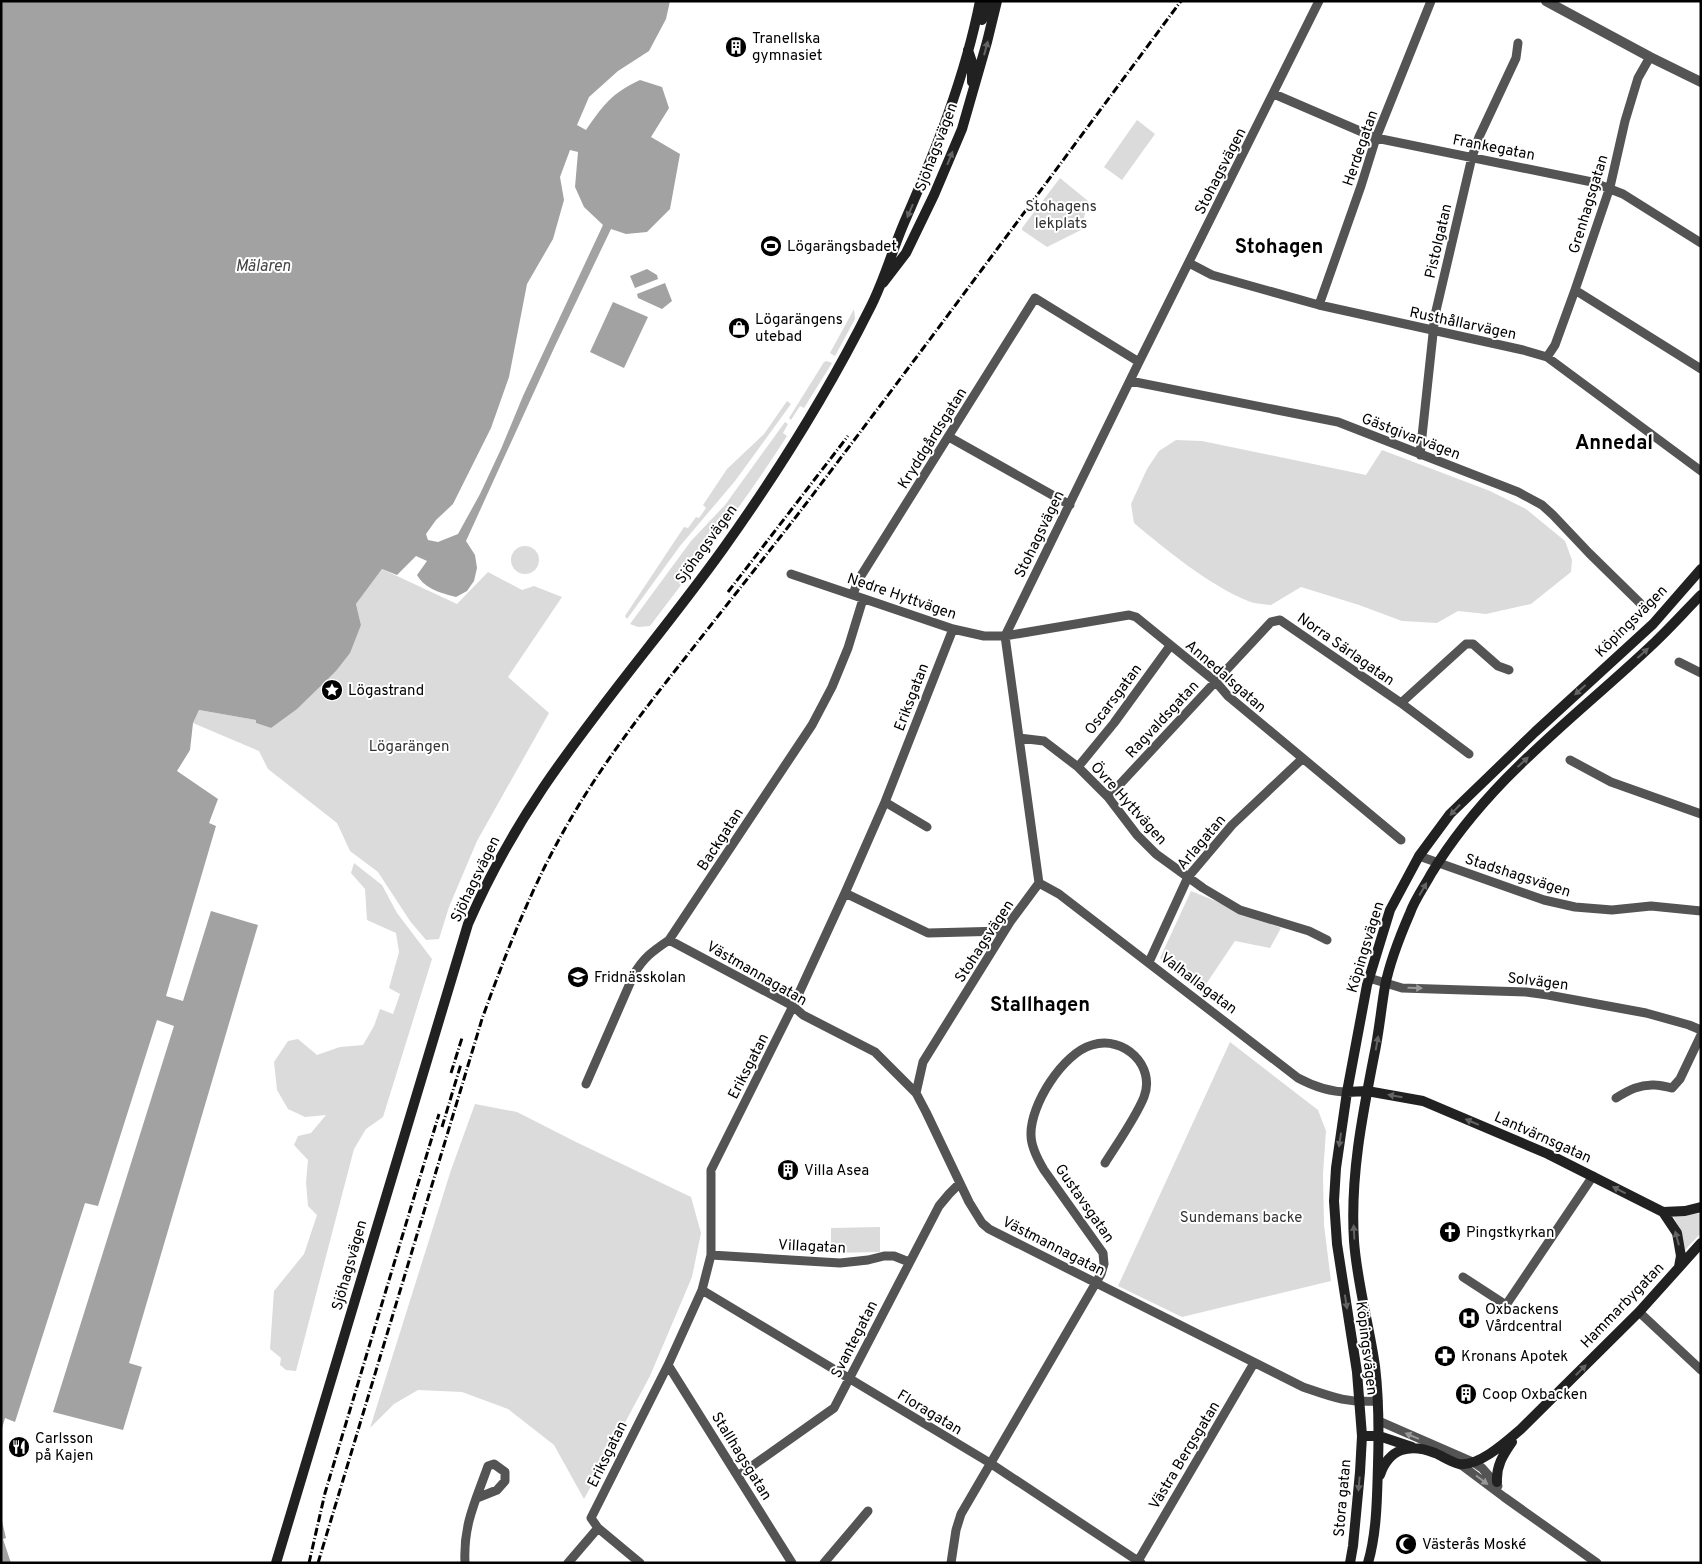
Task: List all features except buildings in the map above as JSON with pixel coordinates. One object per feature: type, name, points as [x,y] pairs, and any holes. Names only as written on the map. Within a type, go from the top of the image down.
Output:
[{"type":"main road","name":"Sjöhagsvägen","points":[[276,1563],[465,933],[486,883],[543,788],[722,550],[791,450],[840,364],[872,305],[938,143],[968,50],[980,1]]},
{"type":"main road","points":[[972,93],[972,62],[968,50],[977,38],[987,1]]},
{"type":"main road","name":"Sjöhagsvägen","points":[[877,292],[906,253],[934,195],[962,129],[997,1]]},
{"type":"main road","name":"Köpingsvägen","points":[[1361,1421],[1351,1335],[1337,1244],[1334,1201],[1336,1168],[1346,1092],[1369,978],[1390,910],[1419,856],[1450,814],[1653,624],[1701,569]]},
{"type":"main road","name":"Köpingsvägen","points":[[1379,1436],[1375,1368],[1359,1283],[1353,1217],[1356,1166],[1386,983],[1411,910],[1457,834],[1483,801],[1506,777],[1656,641],[1701,594]]},
{"type":"main road","name":"Lantvärnsgatan","points":[[1346,1092],[1367,1091],[1423,1101],[1548,1154],[1663,1212]]},
{"type":"main road","points":[[1678,1268],[1681,1256],[1677,1234],[1663,1212],[1685,1211],[1701,1207]]},
{"type":"main road","name":"Hammarbygatan","points":[[1473,1462],[1503,1445],[1521,1429],[1640,1312],[1701,1242]]},
{"type":"main road","points":[[1361,1421],[1378,1421]]},
{"type":"main road","name":"Stora gatan","points":[[1350,1563],[1354,1546],[1362,1436],[1361,1421]]},
{"type":"main road","name":"Hammarbygatan","points":[[1497,1482],[1496,1472],[1502,1456],[1521,1429]]},
{"type":"main road","points":[[1362,1436],[1379,1436],[1432,1452],[1460,1464],[1473,1462]]},
{"type":"main road","points":[[1368,1563],[1374,1537],[1379,1436]]},
{"type":"main road","points":[[1378,1481],[1382,1468],[1392,1455],[1412,1447]]},
{"type":"street","name":"Stohagsvägen","points":[[1005,636],[1319,1]]},
{"type":"street","name":"Herdegatan","points":[[1319,305],[1376,138],[1431,1]]},
{"type":"street","points":[[1546,1],[1701,82]]},
{"type":"street","name":"Pistolgatan","points":[[1420,455],[1433,330],[1472,157],[1479,137],[1516,58],[1518,43]]},
{"type":"street","name":"Grenhagsgatan","points":[[1548,357],[1555,345],[1610,188],[1625,121],[1638,78],[1650,57]]},
{"type":"street","name":"Frankegatan","points":[[1274,94],[1376,138],[1592,182],[1610,188],[1623,194],[1701,243]]},
{"type":"street","name":"Rusthållarvägen","points":[[1189,263],[1212,275],[1319,305],[1524,350],[1548,357],[1701,471]]},
{"type":"street","points":[[1575,290],[1701,369]]},
{"type":"street","name":"Kryddgårdsgatan","points":[[853,594],[859,580],[1035,298],[1139,362]]},
{"type":"street","name":"Gästgivarvägen","points":[[1130,380],[1338,422],[1518,492],[1542,505],[1640,603]]},
{"type":"street","points":[[949,437],[1070,505]]},
{"type":"street","name":"Nedre Hyttvägen","points":[[791,574],[953,629],[984,636],[1005,636]]},
{"type":"street","name":"Backgatan","points":[[586,1084],[634,974],[643,960],[653,950],[669,940],[812,725],[832,687],[845,655],[863,598]]},
{"type":"street","name":"Annedalsgatan","points":[[1005,636],[1129,615],[1136,617],[1216,682],[1228,696],[1401,840]]},
{"type":"street","name":"Norra Särlagatan","points":[[1216,682],[1271,622],[1280,620],[1401,703],[1469,754]]},
{"type":"street","name":"Eriksgatan","points":[[598,1528],[591,1518],[668,1365],[702,1290],[711,1255],[712,1170],[794,1006],[845,893],[885,802],[953,629]]},
{"type":"street","points":[[1005,636],[1040,883]]},
{"type":"street","points":[[1401,703],[1466,644],[1473,644],[1498,666],[1508,670]]},
{"type":"street","name":"Oscarsgatan","points":[[1078,767],[1170,646]]},
{"type":"street","points":[[1679,662],[1701,673]]},
{"type":"street","name":"Ragvaldsgatan","points":[[1108,797],[1216,682]]},
{"type":"street","name":"Övre Hyttvägen","points":[[1019,738],[1044,741],[1078,767],[1108,797],[1149,848],[1220,900],[1240,910],[1308,930],[1327,940]]},
{"type":"street","name":"Arlagatan","points":[[1149,962],[1188,877],[1232,825],[1302,759]]},
{"type":"street","points":[[1570,760],[1611,782],[1701,814]]},
{"type":"street","points":[[885,802],[927,827]]},
{"type":"street","name":"Stadshagsvägen","points":[[1419,856],[1544,900],[1575,907],[1612,910],[1651,906],[1701,911]]},
{"type":"street","name":"Stohagsvägen","points":[[916,1093],[924,1062],[1004,932],[1040,883]]},
{"type":"street","name":"Valhallagatan","points":[[1040,883],[1059,894],[1149,962],[1298,1078],[1335,1092],[1346,1092]]},
{"type":"street","points":[[845,893],[928,933],[1004,932]]},
{"type":"street","name":"Västmannagatan","points":[[669,940],[794,1006],[803,1015],[875,1052],[916,1093],[975,1214],[989,1229],[1303,1387],[1342,1400],[1359,1402],[1378,1401]]},
{"type":"street","name":"Solvägen","points":[[1369,978],[1402,988],[1526,992],[1548,995],[1646,1013],[1701,1030]]},
{"type":"street","points":[[1616,1098],[1631,1088],[1642,1085],[1658,1084],[1672,1088],[1680,1079],[1701,1035]]},
{"type":"street","name":"Gustavsgatan","points":[[951,1563],[956,1530],[961,1514],[1096,1284],[1104,1264],[1103,1253],[1044,1170],[1037,1157],[1031,1137],[1032,1118],[1044,1093],[1058,1072],[1079,1051],[1092,1045],[1103,1043],[1115,1044],[1132,1052],[1142,1064],[1146,1083],[1144,1097],[1105,1163]]},
{"type":"street","points":[[1463,1277],[1506,1305],[1593,1176]]},
{"type":"street","name":"Svantegatan","points":[[738,1476],[834,1408],[939,1206],[960,1183]]},
{"type":"street","name":"Villagatan","points":[[711,1255],[840,1262],[894,1256],[909,1262]]},
{"type":"street","name":"Floragatan","points":[[702,1290],[990,1464],[1139,1562]]},
{"type":"street","points":[[1640,1312],[1701,1370]]},
{"type":"street","name":"Västra Bergsgatan","points":[[1139,1562],[1254,1363]]},
{"type":"street","name":"Stallhagsgatan","points":[[668,1365],[792,1563]]},
{"type":"street","points":[[1378,1421],[1473,1462],[1497,1482],[1504,1497]]},
{"type":"street","points":[[1460,1464],[1597,1563]]},
{"type":"street","points":[[465,1563],[465,1537],[471,1509],[477,1498]]},
{"type":"street","points":[[824,1563],[868,1510]]},
{"type":"street","points":[[568,1563],[598,1528],[640,1563]]},
{"type":"green space","points":[[1137,120],[1155,134],[1122,180],[1104,167]]},
{"type":"green space","name":"Stohagens lekplats","points":[[1060,178],[1088,201],[1081,230],[1047,247],[1022,230],[1022,228]]},
{"type":"green space","points":[[854,309],[855,319],[835,356],[830,353]]},
{"type":"green space","points":[[824,362],[832,363],[804,408],[800,406],[791,420],[789,418]]},
{"type":"green space","points":[[787,401],[791,404],[735,481],[680,546],[627,619],[625,616],[684,527],[688,528],[696,517],[699,518],[706,508],[703,505],[727,469],[764,434]]},
{"type":"green space","points":[[785,422],[788,424],[783,433],[787,436],[771,461],[650,626],[638,627],[630,624],[691,541],[725,505]]},
{"type":"green space","points":[[1176,440],[1202,441],[1366,475],[1382,450],[1490,491],[1526,509],[1565,541],[1572,560],[1571,572],[1531,604],[1486,614],[1458,611],[1437,623],[1402,621],[1301,587],[1271,605],[1251,602],[1218,586],[1203,576],[1134,523],[1131,504],[1147,469],[1159,451]]},
{"type":"green space","points":[[525,546],[535,550],[539,560],[535,570],[525,574],[515,570],[511,560],[515,550]]},
{"type":"green space","name":"Lögarängen","points":[[382,569],[457,604],[488,572],[522,590],[534,586],[562,597],[508,677],[549,713],[477,841],[449,907],[439,939],[426,940],[410,921],[378,872],[350,851],[337,823],[268,769],[259,751],[193,723],[199,710],[256,720],[256,723],[271,728],[336,671],[361,625],[356,604]]},
{"type":"green space","points":[[354,863],[382,885],[397,913],[432,959],[383,1117],[366,1129],[354,1149],[296,1371],[286,1370],[280,1365],[281,1358],[270,1349],[274,1291],[304,1254],[317,1215],[308,1206],[306,1182],[308,1160],[294,1145],[298,1136],[311,1133],[326,1115],[305,1117],[288,1109],[277,1090],[274,1062],[288,1041],[298,1039],[317,1055],[340,1047],[363,1045],[374,1026],[380,1009],[393,1014],[400,994],[389,988],[399,952],[396,933],[367,920],[365,889],[351,873]]},
{"type":"green space","points":[[1191,891],[1281,928],[1270,948],[1235,941],[1200,993],[1160,958]]},
{"type":"green space","name":"Sundemans backe","points":[[1230,1042],[1318,1110],[1326,1131],[1323,1174],[1324,1225],[1331,1281],[1182,1317],[1118,1286]]},
{"type":"green space","points":[[475,1104],[517,1112],[691,1197],[701,1233],[692,1277],[650,1376],[584,1499],[554,1445],[508,1409],[462,1392],[418,1390],[394,1404],[370,1428],[451,1170]]},
{"type":"green space","points":[[1701,1213],[1701,1233],[1685,1250],[1681,1231],[1672,1214],[1682,1216]]},
{"type":"green space","points":[[880,1227],[880,1252],[831,1253],[831,1228]]},
{"type":"water","name":"Mälaren","points":[[1,1],[670,1],[666,19],[649,51],[618,71],[589,97],[577,125],[586,130],[609,100],[640,80],[662,87],[669,108],[651,137],[680,154],[670,209],[647,232],[626,234],[611,229],[466,541],[475,555],[477,568],[474,581],[467,591],[456,597],[434,590],[420,580],[417,575],[427,561],[416,556],[397,575],[382,569],[356,604],[361,625],[350,653],[336,671],[297,709],[271,728],[256,723],[256,720],[199,710],[193,723],[190,750],[177,771],[218,799],[209,823],[216,826],[166,996],[183,1001],[211,911],[258,925],[129,1363],[142,1367],[123,1430],[53,1412],[174,1026],[157,1020],[98,1206],[85,1203],[15,1422],[5,1418],[1,1432]],"holes":[[[570,150],[578,152],[575,187],[584,207],[603,225],[523,396],[480,494],[458,534],[438,542],[428,540],[426,534],[436,520],[453,504],[491,428],[509,377],[527,284],[553,239],[564,200],[560,177]]]},
{"type":"water","points":[[647,269],[657,275],[658,279],[635,288],[630,276]]},
{"type":"water","points":[[665,283],[672,301],[662,309],[638,298],[637,294]]},
{"type":"water","points":[[613,302],[648,317],[624,368],[590,352]]},
{"type":"water","points":[[1,1478],[2,1521],[6,1538],[3,1539],[11,1563],[1,1563]]},
{"type":"railway","points":[[318,1563],[482,1019],[522,917],[557,844],[583,798],[626,734],[827,476],[1181,1]]},
{"type":"railway","points":[[728,592],[848,436]]},
{"type":"railway","points":[[451,1073],[462,1038]]},
{"type":"railway","points":[[442,1127],[461,1064]]},
{"type":"railway","points":[[309,1563],[325,1493],[439,1114]]},
{"type":"place","name":"Tranellska gymnasiet","points":[[736,47]]},
{"type":"place","name":"Lögarängsbadet","points":[[771,246]]},
{"type":"place","name":"Lögarängens utebad","points":[[739,328]]},
{"type":"place","name":"Lögastrand","points":[[332,690]]},
{"type":"place","name":"Fridnässkolan","points":[[578,977]]},
{"type":"place","name":"Villa Asea","points":[[788,1170]]},
{"type":"place","name":"Pingstkyrkan","points":[[1450,1232]]},
{"type":"place","name":"Oxbackens Vårdcentral","points":[[1469,1318]]},
{"type":"place","name":"Kronans Apotek","points":[[1445,1356]]},
{"type":"place","name":"Coop Oxbacken","points":[[1466,1394]]},
{"type":"place","name":"Carlsson på Kajen","points":[[19,1447]]},
{"type":"place","name":"Västerås Moské","points":[[1406,1544]]},
{"type":"district","name":"Stohagen","points":[[1279,246]]},
{"type":"district","name":"Annedal","points":[[1614,442]]},
{"type":"district","name":"Stallhagen","points":[[1040,1004]]}]
